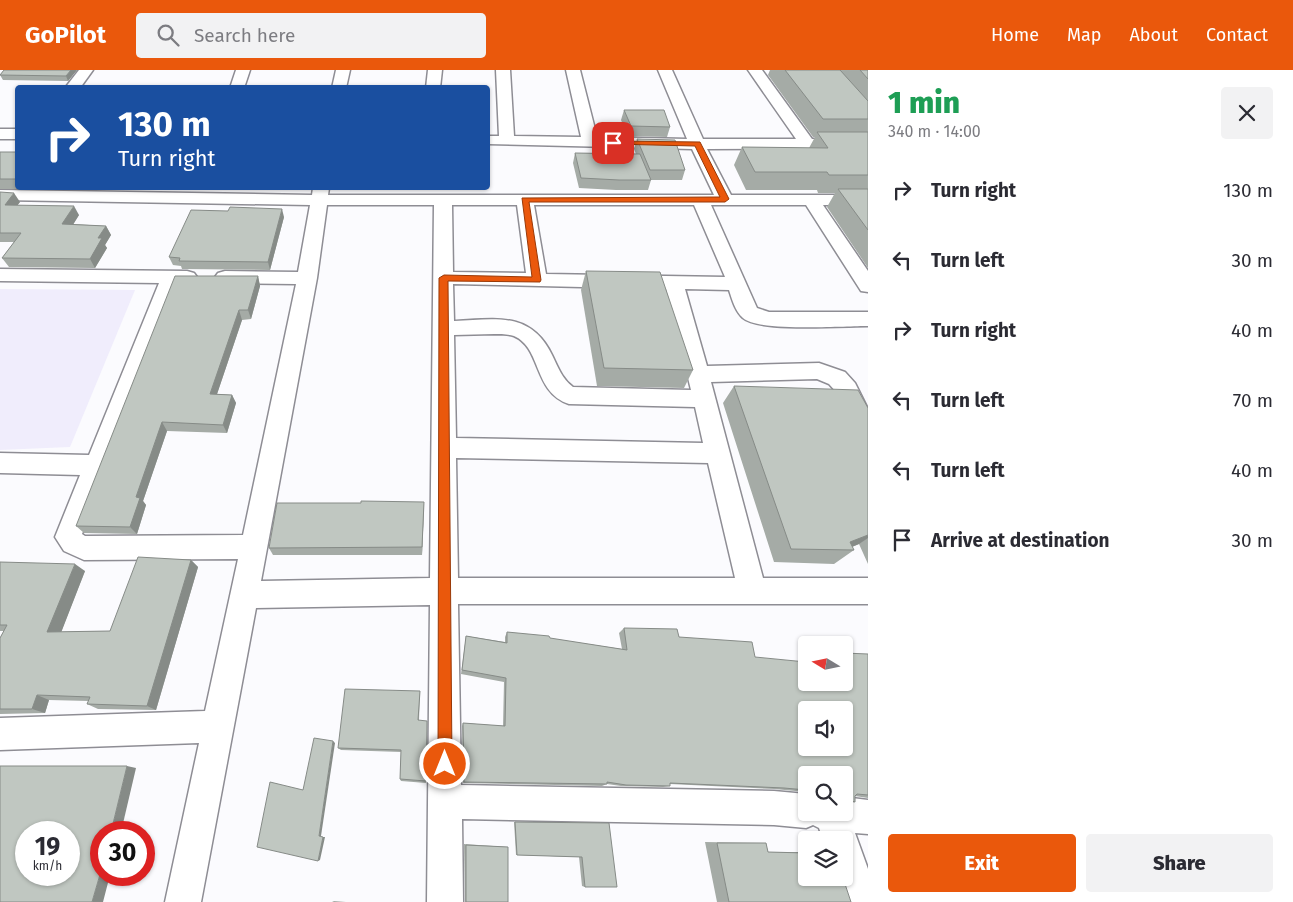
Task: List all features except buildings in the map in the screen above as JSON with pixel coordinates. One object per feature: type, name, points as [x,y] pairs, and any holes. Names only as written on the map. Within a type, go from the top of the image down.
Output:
[{"type":"street","points":[[74,85],[86,70]]},
{"type":"street","points":[[237,85],[243,70]]},
{"type":"street","points":[[340,85],[343,70]]},
{"type":"street","points":[[433,85],[435,70]]},
{"type":"street","points":[[503,70],[507,141]]},
{"type":"street","points":[[573,70],[590,142]]},
{"type":"street","points":[[665,70],[697,144],[725,199]]},
{"type":"street","points":[[755,70],[807,143]]},
{"type":"street","points":[[0,134],[15,134]]},
{"type":"street","points":[[490,140],[697,144],[868,143]]},
{"type":"street","points":[[0,195],[195,193],[320,194],[443,200],[868,200]]},
{"type":"street","points":[[183,902],[307,278],[320,194]]},
{"type":"street","points":[[700,199],[749,313],[769,319],[868,319]]},
{"type":"street","points":[[443,200],[445,902]]},
{"type":"street","points":[[525,200],[536,280]]},
{"type":"street","points":[[811,200],[866,280]]},
{"type":"street","points":[[0,275],[307,278]]},
{"type":"street","points":[[171,277],[68,537],[73,543],[84,548],[253,546]]},
{"type":"street","points":[[444,278],[737,284]]},
{"type":"street","points":[[673,282],[752,591]]},
{"type":"street","points":[[444,328],[500,328],[523,332],[534,342],[555,384],[561,392],[569,395],[704,399]]},
{"type":"street","points":[[698,374],[819,371],[837,378],[847,389],[868,433]]},
{"type":"street","points":[[444,448],[718,453]]},
{"type":"street","points":[[0,463],[97,465]]},
{"type":"street","points":[[244,595],[444,591],[752,591],[867,594]]},
{"type":"street","points":[[0,734],[218,726]]},
{"type":"street","points":[[445,802],[774,808],[798,813]]},
{"type":"street","points":[[853,818],[868,817]]},
{"type":"street","points":[[853,878],[861,902]]},
{"type":"shaded area","points":[[0,289],[135,290],[70,447],[0,450]]},
{"type":"route","points":[[445,764],[444,278],[536,280],[525,200],[725,199],[697,144],[613,143]]}]
